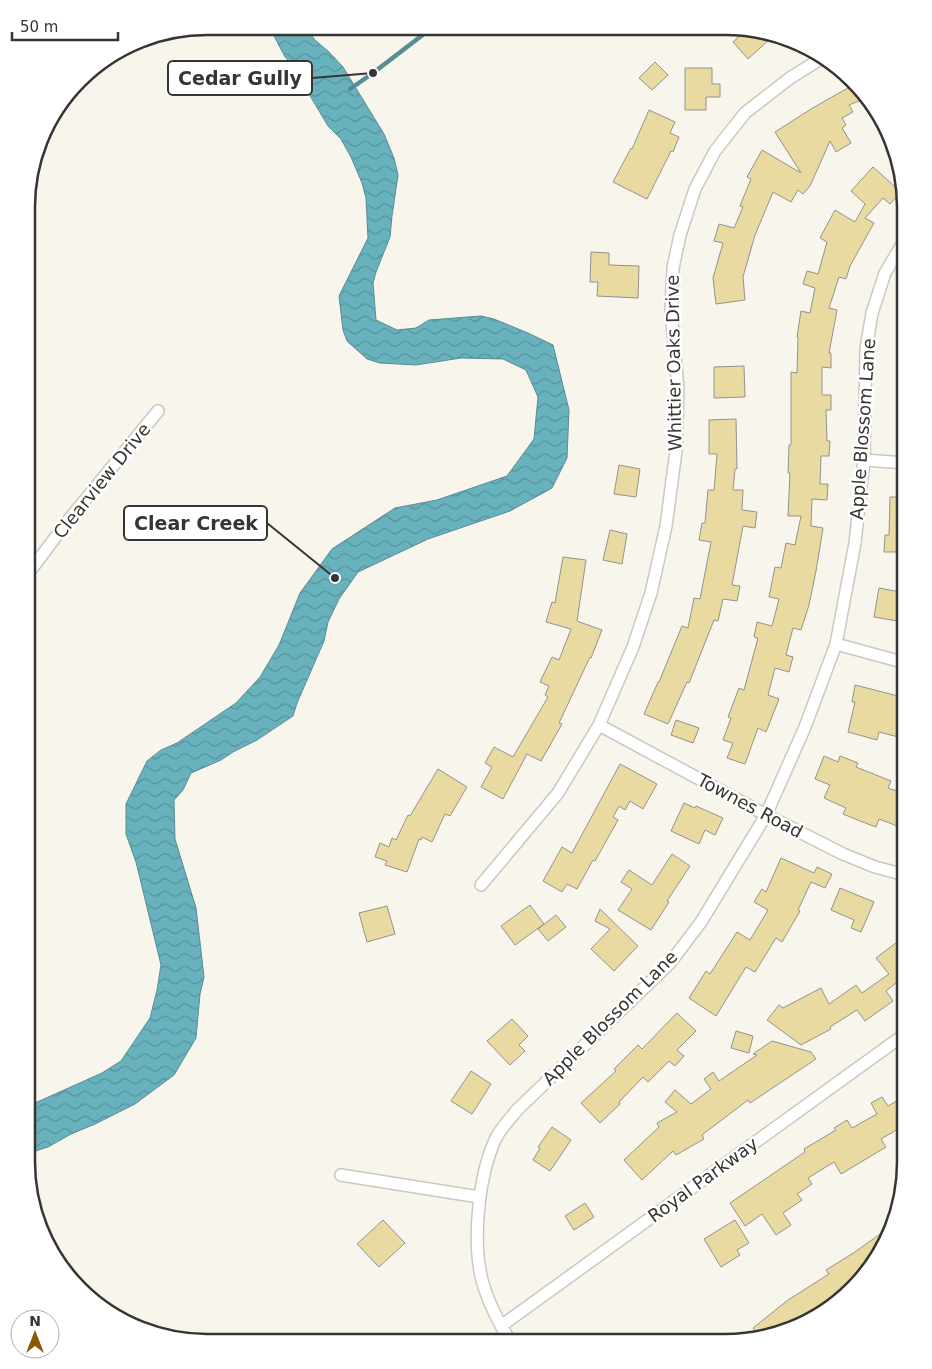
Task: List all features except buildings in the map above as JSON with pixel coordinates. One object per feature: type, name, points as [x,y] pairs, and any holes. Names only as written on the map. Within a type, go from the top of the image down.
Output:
[{"type":"street","name":"Whittier Oaks Drive","points":[[482,886],[558,793],[600,725],[633,647],[651,593],[666,526],[676,450],[678,389],[671,311],[673,268],[680,235],[695,189],[715,151],[745,113],[790,78],[816,62]]},
{"type":"street","name":"Apple Blossom Lane","points":[[506,1334],[484,1287],[478,1253],[479,1197],[485,1168],[497,1137],[517,1110],[670,963],[700,922],[766,815],[805,727],[836,644],[855,543],[864,460],[866,349],[872,313],[885,273],[897,253]]},
{"type":"street","name":"Clearview Drive","points":[[35,564],[67,522],[158,411]]},
{"type":"street","points":[[864,460],[897,462]]},
{"type":"street","points":[[836,644],[897,661]]},
{"type":"street","name":"Townes Road","points":[[600,725],[766,815],[843,854],[876,867],[897,873]]},
{"type":"street","name":"Royal Parkway","points":[[501,1326],[897,1040]]},
{"type":"street","points":[[341,1175],[479,1197]]},
{"type":"water","points":[[274,35],[311,35],[343,67],[384,134],[394,158],[398,175],[390,237],[373,283],[376,320],[397,330],[416,328],[429,320],[481,316],[494,319],[553,345],[569,410],[567,458],[552,488],[510,511],[428,539],[358,572],[339,599],[328,622],[324,641],[293,716],[257,740],[221,760],[191,773],[183,790],[174,800],[175,839],[196,908],[204,977],[200,994],[196,1038],[174,1075],[135,1104],[48,1147],[35,1151],[35,1103],[102,1073],[121,1061],[150,1018],[161,965],[136,862],[126,834],[126,804],[147,761],[161,750],[177,743],[236,703],[260,677],[279,645],[300,593],[332,549],[395,508],[437,500],[507,476],[534,439],[538,397],[526,370],[503,359],[461,358],[416,365],[380,363],[367,359],[347,341],[343,330],[339,296],[368,238],[366,198],[351,157],[341,139],[328,126],[290,62],[285,57]]},
{"type":"waterway","points":[[350,89],[423,35]]},
{"type":"place","name":"Cedar Gully","points":[[373,73]]},
{"type":"place","name":"Clear Creek","points":[[335,578]]}]
